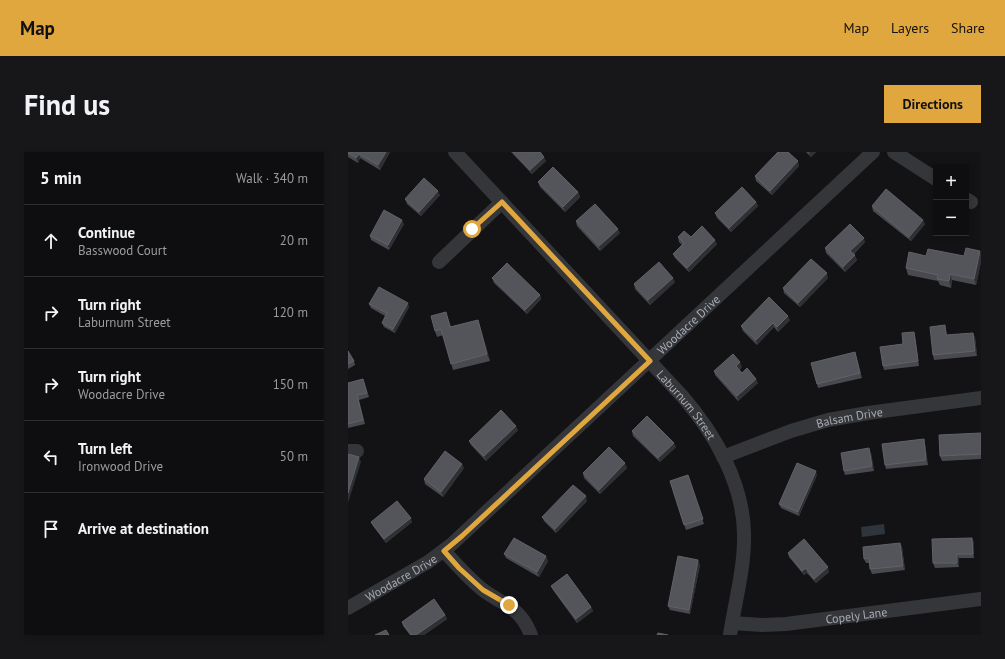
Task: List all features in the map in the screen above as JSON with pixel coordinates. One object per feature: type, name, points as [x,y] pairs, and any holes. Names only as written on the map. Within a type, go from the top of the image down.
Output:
[{"type":"street","name":"Laburnum Street","points":[[455,152],[650,361],[703,421],[723,457],[736,487],[743,517],[744,533],[742,563],[731,629]]},
{"type":"street","name":"Woodacre Drive","points":[[348,608],[428,562],[462,536],[873,152]]},
{"type":"street","points":[[894,152],[933,177]]},
{"type":"street","points":[[439,262],[502,202]]},
{"type":"street","name":"Balsam Drive","points":[[723,457],[790,431],[828,420],[868,412],[981,398]]},
{"type":"street","points":[[444,551],[459,568],[483,590],[516,611],[527,625],[531,635]]},
{"type":"street","name":"Copely Lane","points":[[731,629],[786,624],[981,599]]},
{"type":"shaded area","points":[[884,524],[885,534],[862,537],[861,527]]},
{"type":"building","points":[[348,152],[386,152],[378,165],[359,154],[356,158]]},
{"type":"building","points":[[513,152],[540,152],[544,157],[530,170]]},
{"type":"building","points":[[778,152],[788,152],[798,161],[770,191],[755,176]]},
{"type":"building","points":[[553,167],[578,192],[563,207],[538,182]]},
{"type":"building","points":[[424,178],[438,191],[419,212],[405,199]]},
{"type":"building","points":[[742,187],[756,202],[729,228],[715,213]]},
{"type":"building","points":[[886,189],[923,220],[909,237],[872,206]]},
{"type":"building","points":[[595,204],[618,229],[599,246],[576,221]]},
{"type":"building","points":[[384,210],[402,220],[388,245],[370,236]]},
{"type":"building","points":[[850,224],[864,238],[850,251],[855,255],[843,267],[825,248]]},
{"type":"building","points":[[702,226],[715,240],[687,268],[673,254],[684,243],[678,237],[684,231],[691,237]]},
{"type":"building","points":[[966,248],[980,251],[974,279],[950,274],[949,281],[937,279],[938,275],[906,268],[909,252],[926,256],[928,249],[964,256]]},
{"type":"building","points":[[811,259],[827,273],[798,303],[783,288]]},
{"type":"building","points":[[659,262],[673,278],[648,300],[634,284]]},
{"type":"building","points":[[507,263],[540,295],[525,310],[492,278]]},
{"type":"building","points":[[379,287],[408,303],[393,329],[382,323],[387,313],[369,304]]},
{"type":"building","points":[[769,297],[788,316],[777,327],[773,323],[756,340],[741,326]]},
{"type":"building","points":[[446,312],[450,327],[478,320],[487,354],[451,364],[441,329],[435,331],[431,316]]},
{"type":"building","points":[[945,325],[946,335],[973,333],[975,351],[933,355],[930,327]]},
{"type":"building","points":[[914,332],[918,361],[883,366],[880,347],[903,344],[902,333]]},
{"type":"building","points":[[348,351],[354,361],[348,364]]},
{"type":"building","points":[[855,352],[860,373],[817,384],[811,363]]},
{"type":"building","points":[[733,354],[740,362],[736,366],[742,373],[747,368],[756,379],[737,396],[714,371]]},
{"type":"building","points":[[363,379],[367,393],[357,395],[363,420],[348,424],[348,383]]},
{"type":"building","points":[[501,410],[516,426],[484,456],[469,441]]},
{"type":"building","points":[[647,416],[674,443],[658,458],[632,431]]},
{"type":"building","points":[[981,433],[981,454],[940,456],[939,435]]},
{"type":"building","points":[[924,439],[926,460],[885,465],[882,444]]},
{"type":"building","points":[[609,447],[625,463],[599,490],[583,473]]},
{"type":"building","points":[[869,448],[872,466],[844,471],[841,453]]},
{"type":"building","points":[[445,451],[462,464],[441,492],[424,479]]},
{"type":"building","points":[[348,454],[359,457],[348,493]]},
{"type":"building","points":[[797,463],[816,471],[798,512],[779,504]]},
{"type":"building","points":[[688,475],[703,519],[684,525],[670,481]]},
{"type":"building","points":[[573,485],[586,496],[555,529],[542,517]]},
{"type":"building","points":[[397,501],[411,518],[384,539],[371,522]]},
{"type":"building","points":[[514,538],[546,556],[537,572],[504,554]]},
{"type":"building","points":[[972,538],[973,554],[957,554],[957,563],[933,563],[932,539]]},
{"type":"building","points":[[804,539],[828,567],[814,579],[806,568],[802,571],[788,553]]},
{"type":"building","points":[[900,543],[903,566],[870,569],[869,558],[864,559],[863,547]]},
{"type":"building","points":[[678,556],[698,560],[689,610],[668,606]]},
{"type":"building","points":[[567,574],[591,607],[576,619],[551,586]]},
{"type":"building","points":[[434,599],[445,615],[416,635],[411,635],[402,622]]},
{"type":"building","points":[[386,630],[389,635],[375,635]]},
{"type":"building","points":[[658,633],[668,635],[657,635]]},
{"type":"route","points":[[472,229],[502,202],[650,361],[444,551],[459,568],[483,590],[509,605]]}]
